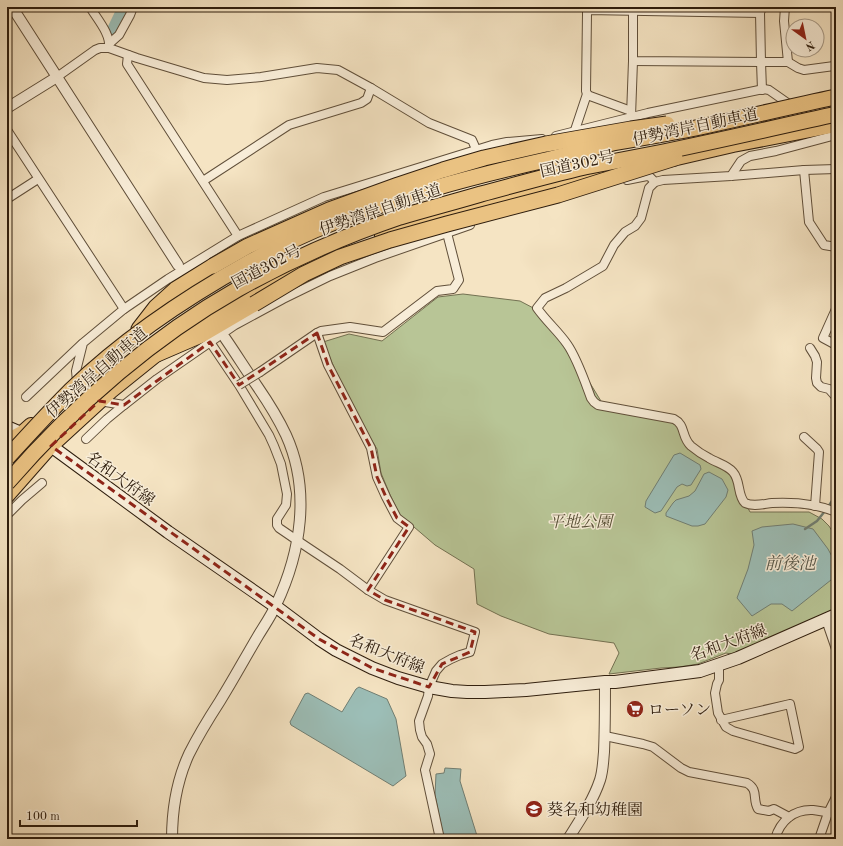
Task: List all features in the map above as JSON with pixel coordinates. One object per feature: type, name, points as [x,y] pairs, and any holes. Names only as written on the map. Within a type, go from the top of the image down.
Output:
[{"type":"highway","name":"国道302号","points":[[7,441],[22,433],[77,381],[139,328],[237,268],[314,228],[395,199],[488,171],[580,148],[836,95]]},
{"type":"highway","name":"伊勢湾岸自動車道","points":[[7,458],[72,390],[110,355],[150,325],[228,274],[313,231],[349,216],[394,201],[507,169],[612,144],[693,128],[836,95]]},
{"type":"highway","name":"伊勢湾岸自動車道","points":[[7,483],[85,402],[122,369],[161,339],[237,290],[280,267],[321,248],[401,217],[514,185],[585,167],[836,114]]},
{"type":"highway","points":[[139,328],[156,307],[176,289],[248,246],[329,210],[398,185],[484,158],[546,144],[667,124],[693,128]]},
{"type":"highway","name":"国道302号","points":[[7,496],[52,446],[99,402],[157,354],[184,334],[250,292],[301,265],[359,243],[509,196],[568,181],[639,167],[733,145],[836,125]]},
{"type":"highway","points":[[157,354],[201,335],[304,274],[340,257],[390,240],[558,195],[736,136]]},
{"type":"main road","name":"名和大府線","points":[[7,427],[52,446],[168,532],[276,606],[336,650],[398,678],[429,687],[467,692],[526,690],[615,682],[700,672],[738,658],[831,617]]},
{"type":"street","points":[[12,7],[178,265]]},
{"type":"street","points":[[90,7],[106,32],[109,46]]},
{"type":"street","points":[[7,108],[57,77],[95,50],[109,46],[119,36],[133,7]]},
{"type":"street","points":[[785,7],[784,21],[788,62]]},
{"type":"street","points":[[631,114],[633,9]]},
{"type":"street","points":[[575,130],[587,94],[588,10],[761,10],[762,90]]},
{"type":"street","points":[[109,46],[128,55],[204,78],[226,80],[261,77],[317,68],[338,70],[371,88],[429,124],[472,140],[476,150]]},
{"type":"street","points":[[128,55],[128,64],[238,236]]},
{"type":"street","points":[[633,61],[788,62],[804,70],[834,66]]},
{"type":"street","points":[[202,181],[288,125],[367,99],[371,88]]},
{"type":"street","points":[[26,397],[83,343],[124,309],[168,278],[238,236],[324,197],[476,150],[507,142],[545,138],[631,114],[762,90],[769,90],[789,104]]},
{"type":"street","points":[[587,94],[631,114]]},
{"type":"street","points":[[7,130],[124,309]]},
{"type":"street","points":[[731,176],[741,161],[750,156],[776,151],[836,135]]},
{"type":"street","points":[[804,437],[818,449],[819,452],[826,509],[794,503],[751,505],[745,503],[740,497],[737,480],[732,472],[728,468],[692,447],[686,439],[679,421],[598,405],[594,402],[573,353],[537,308],[546,298],[603,266],[614,245],[625,232],[635,226],[641,218],[645,208],[649,188],[655,182],[663,180],[836,169]]},
{"type":"street","points":[[804,170],[809,222],[824,245],[836,247]]},
{"type":"street","points":[[86,439],[107,419],[157,379],[235,325],[330,276],[374,258],[473,224],[589,191],[598,185],[647,176],[655,182]]},
{"type":"street","points":[[7,199],[38,179]]},
{"type":"street","points":[[239,386],[317,333],[350,327],[383,332],[436,291],[453,289],[459,280],[447,233]]},
{"type":"street","points":[[836,309],[823,338],[836,345]]},
{"type":"street","points":[[317,333],[328,365],[371,448],[377,477],[386,497],[397,518],[409,527],[368,590]]},
{"type":"street","points":[[172,839],[174,804],[189,754],[276,606],[290,570],[298,542],[301,520],[301,488],[296,463],[287,437],[276,416],[225,338]]},
{"type":"street","points":[[210,342],[269,434],[281,464],[287,494],[286,505],[277,519],[277,525],[298,542],[385,600],[475,632],[470,652],[442,664],[436,671],[429,687],[428,696],[420,718],[419,725],[422,737],[427,744],[430,754],[425,770],[440,839]]},
{"type":"street","points":[[77,381],[76,371],[83,343]]},
{"type":"street","points":[[810,348],[817,362],[817,383],[821,387],[829,389],[836,397]]},
{"type":"street","points":[[99,402],[124,405]]},
{"type":"street","points":[[7,515],[42,483]]},
{"type":"street","points":[[831,617],[836,649]]},
{"type":"street","points":[[719,664],[719,680],[715,693],[718,713],[721,720],[726,727],[733,731],[795,749],[800,747],[790,704],[721,720]]},
{"type":"street","points":[[568,839],[596,792],[601,779],[604,736],[605,682]]},
{"type":"street","points":[[604,736],[653,747],[681,768],[689,772],[747,783],[752,786],[754,790],[758,809],[769,811],[774,809],[789,817]]},
{"type":"street","points":[[819,839],[832,813],[836,797]]},
{"type":"street","points":[[775,839],[782,824],[789,817],[803,811],[812,810],[832,813]]},
{"type":"highlighted area","points":[[317,333],[328,365],[371,448],[377,477],[386,497],[397,518],[409,527],[368,590],[385,600],[475,632],[470,652],[442,664],[429,687],[372,668],[319,639],[51,446],[99,401],[124,405],[210,342],[239,385]]},
{"type":"green space","name":"平地公園","points":[[463,294],[520,301],[539,311],[563,339],[604,406],[662,417],[679,427],[694,446],[728,470],[750,512],[809,512],[822,519],[829,526],[836,537],[836,611],[736,655],[726,653],[698,664],[609,674],[619,653],[614,643],[549,634],[501,616],[477,604],[474,569],[435,545],[400,515],[381,473],[377,449],[350,404],[323,342],[349,334],[382,341],[438,297]]},
{"type":"water","points":[[680,453],[700,465],[701,469],[691,485],[687,486],[682,484],[677,487],[661,511],[655,513],[645,507],[646,501],[674,455]]},
{"type":"water","points":[[709,472],[722,479],[728,490],[726,497],[705,524],[692,526],[666,516],[666,513],[673,503],[676,500],[689,496],[695,491],[704,474]]},
{"type":"water","name":"前後池","points":[[793,524],[813,529],[828,549],[836,564],[836,576],[792,611],[782,604],[771,604],[752,616],[737,598],[748,569],[754,545],[752,531],[762,527]]},
{"type":"water","points":[[359,687],[387,699],[396,719],[406,776],[393,786],[291,725],[290,722],[305,694],[308,693],[342,712],[356,689]]},
{"type":"water","points":[[445,768],[461,769],[460,781],[478,839],[444,839],[435,795],[436,774],[444,773]]},
{"type":"waterway","points":[[113,32],[125,7]]},
{"type":"waterway","points":[[828,507],[832,501],[836,501]]},
{"type":"waterway","points":[[805,529],[817,521],[825,511]]},
{"type":"place","name":"ローソン","points":[[635,709]]},
{"type":"place","name":"葵名和幼稚園","points":[[534,809]]}]
